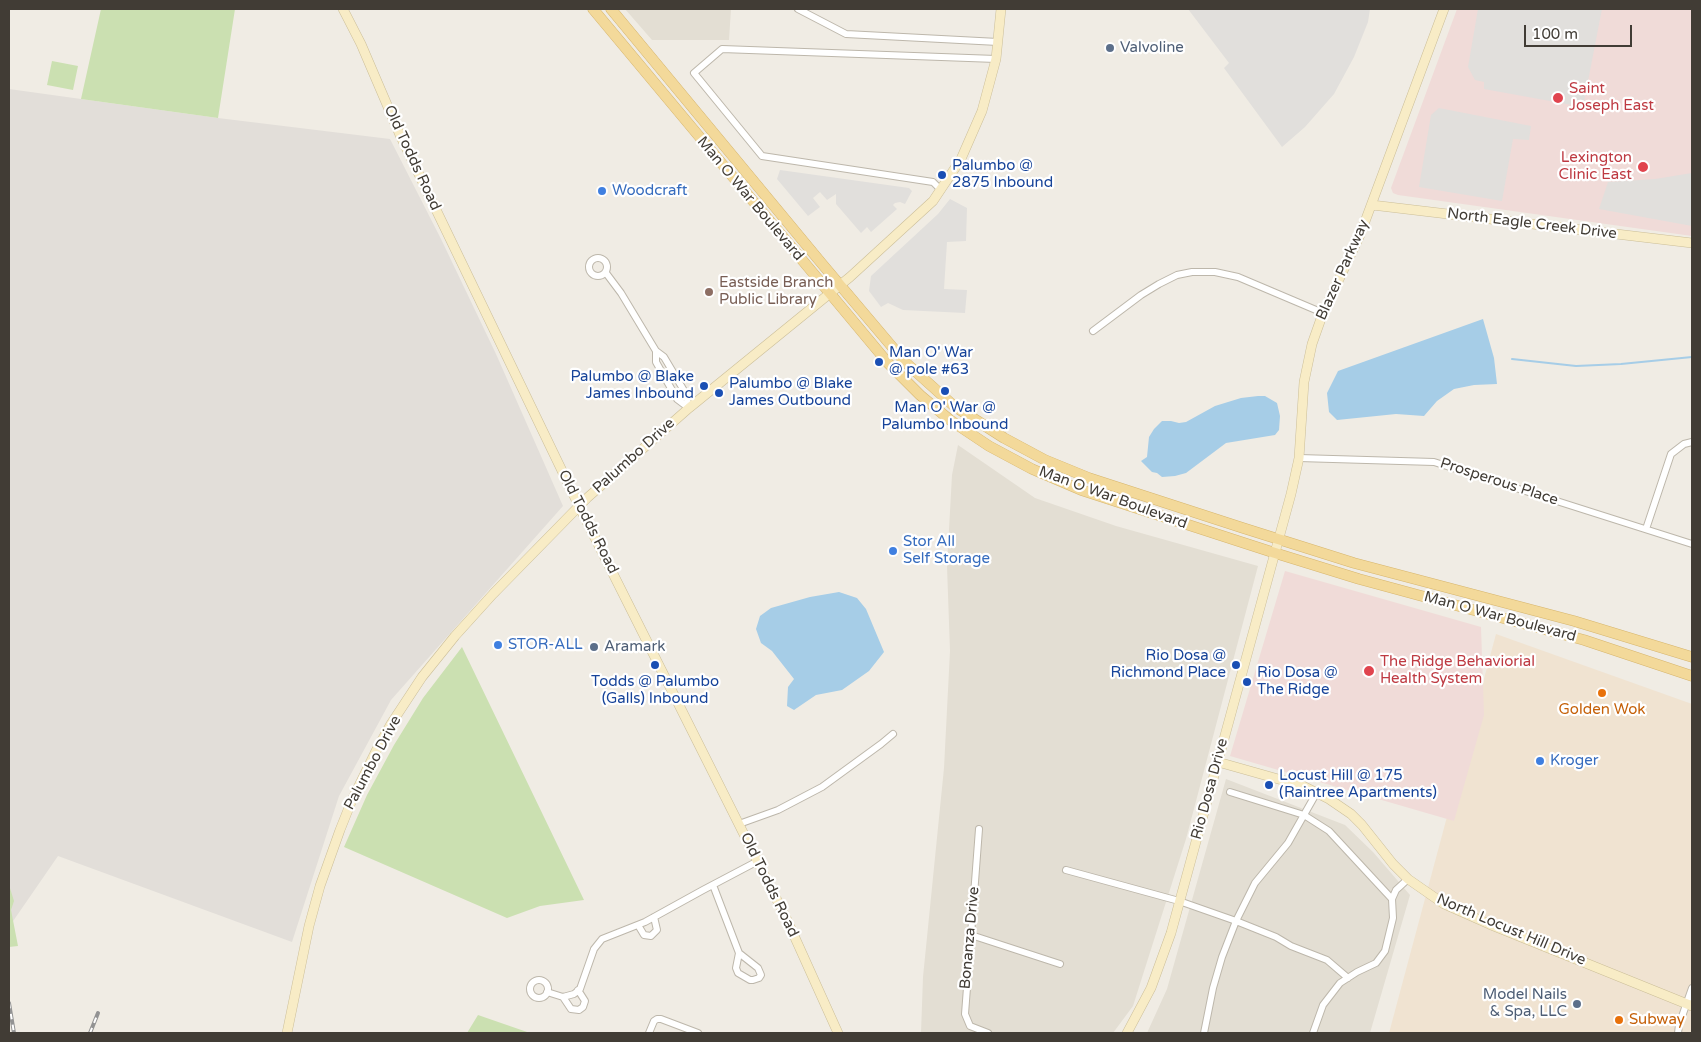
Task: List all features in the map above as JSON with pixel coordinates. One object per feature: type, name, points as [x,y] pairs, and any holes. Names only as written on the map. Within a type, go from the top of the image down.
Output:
[{"type":"main road","name":"Man O War Boulevard","points":[[593,9],[877,351],[908,384],[950,420],[989,446],[1032,469],[1081,490],[1359,579],[1584,640],[1692,676]]},
{"type":"main road","name":"Man O War Boulevard","points":[[611,9],[891,346],[929,385],[954,406],[1004,438],[1045,460],[1089,478],[1278,539],[1402,576],[1574,621],[1692,657]]},
{"type":"street","name":"Old Todds Road","points":[[344,9],[400,135],[579,506],[787,920],[838,1033]]},
{"type":"street","points":[[798,9],[806,10],[846,34],[998,42]]},
{"type":"street","name":"Palumbo Drive","points":[[287,1033],[309,926],[320,886],[352,800],[391,724],[422,677],[451,641],[508,578],[579,506],[644,446],[829,295],[925,209],[941,190],[962,158],[977,126],[996,59],[1001,9]]},
{"type":"street","name":"Blazer Parkway","points":[[1278,539],[1299,458],[1306,370],[1312,344],[1323,312],[1358,242],[1444,9]]},
{"type":"street","points":[[941,190],[933,182],[762,156],[694,73],[722,49],[996,59]]},
{"type":"street","name":"North Eagle Creek Drive","points":[[1372,205],[1692,244]]},
{"type":"street","points":[[1093,331],[1141,295],[1177,275],[1192,272],[1215,272],[1238,277],[1323,312]]},
{"type":"street","points":[[606,273],[656,351],[656,362],[677,399],[689,408]]},
{"type":"street","points":[[1646,529],[1671,454],[1684,444],[1692,442]]},
{"type":"street","name":"Prosperous Place","points":[[1299,458],[1422,460],[1434,462],[1692,544]]},
{"type":"street","name":"Rio Dosa Drive","points":[[1127,1033],[1151,988],[1168,942],[1278,539]]},
{"type":"street","points":[[739,824],[778,810],[822,787],[893,734]]},
{"type":"street","name":"North Locust Hill Drive","points":[[1218,762],[1285,780],[1317,792],[1351,814],[1408,879],[1444,904],[1689,1005]]},
{"type":"street","points":[[1230,792],[1304,815],[1329,831],[1392,900]]},
{"type":"street","points":[[1204,1033],[1213,988],[1222,957],[1236,921],[1255,882],[1288,843],[1317,792]]},
{"type":"street","name":"Bonanza Drive","points":[[979,829],[965,1014],[966,1021],[970,1026],[988,1033]]},
{"type":"street","points":[[547,992],[563,997],[570,996],[578,990],[598,943],[609,935],[638,925],[758,861]]},
{"type":"street","points":[[1066,870],[1179,901],[1236,921],[1327,960],[1348,978]]},
{"type":"street","points":[[1313,1033],[1323,1004],[1340,984],[1376,963],[1385,951],[1393,918],[1392,900],[1396,890],[1408,879]]},
{"type":"street","points":[[713,885],[738,952],[736,968],[738,973],[750,980],[759,978],[761,975],[758,968],[738,952]]},
{"type":"street","points":[[638,925],[644,935],[652,936],[657,930],[654,917]]},
{"type":"street","points":[[971,935],[1060,964]]},
{"type":"street","points":[[1678,1033],[1689,1005],[1692,988]]},
{"type":"street","points":[[563,997],[571,1009],[579,1010],[583,1007],[584,1001],[578,990]]},
{"type":"street","points":[[649,1033],[654,1021],[662,1018],[698,1033]]},
{"type":"shaded area","points":[[625,9],[731,9],[729,40],[652,40]]},
{"type":"shaded area","points":[[1188,9],[1370,9],[1368,22],[1354,57],[1334,94],[1305,127],[1282,147],[1224,68],[1229,63]]},
{"type":"shaded area","name":"Saint Joseph East","points":[[1457,9],[1692,9],[1692,236],[1393,193],[1391,188]]},
{"type":"shaded area","points":[[1478,9],[1602,9],[1583,107],[1484,89],[1484,82],[1475,80],[1468,67]]},
{"type":"shaded area","points":[[9,89],[218,118],[390,139],[441,239],[496,354],[563,506],[391,700],[339,796],[292,942],[58,856],[9,927]]},
{"type":"shaded area","points":[[1439,108],[1531,126],[1529,140],[1513,139],[1502,201],[1419,187],[1431,115]]},
{"type":"shaded area","points":[[780,170],[909,188],[912,191],[905,204],[895,203],[893,205],[897,209],[871,232],[867,227],[861,233],[836,204],[836,194],[827,200],[820,192],[813,198],[820,207],[808,216],[777,179]]},
{"type":"shaded area","points":[[1692,173],[1692,226],[1599,209],[1608,182],[1655,179]]},
{"type":"shaded area","points":[[950,199],[967,208],[966,241],[947,242],[944,289],[967,290],[965,313],[903,310],[888,303],[881,307],[869,291],[871,276],[938,214]]},
{"type":"shaded area","points":[[958,445],[1035,498],[1116,526],[1258,566],[1186,839],[1133,1006],[1113,1033],[921,1033],[923,977],[944,768],[950,651],[947,566],[952,475]]},
{"type":"shaded area","name":"The Ridge Behaviorial Health System","points":[[1285,571],[1481,627],[1484,715],[1454,821],[1230,756]]},
{"type":"shaded area","points":[[1496,634],[1692,704],[1692,1033],[1389,1033]]},
{"type":"shaded area","points":[[1226,779],[1345,825],[1373,852],[1410,895],[1370,1033],[1147,1033],[1167,989]]},
{"type":"green space","points":[[101,9],[235,9],[218,118],[81,99]]},
{"type":"green space","points":[[52,61],[78,66],[73,90],[47,85]]},
{"type":"green space","points":[[462,647],[584,900],[540,906],[507,918],[344,847],[367,795],[394,745],[423,698]]},
{"type":"green space","points":[[9,885],[14,901],[11,910],[18,946],[9,947]]},
{"type":"green space","points":[[478,1015],[530,1033],[467,1033]]},
{"type":"water","points":[[1483,319],[1494,358],[1497,384],[1474,385],[1454,389],[1437,401],[1424,416],[1396,414],[1337,420],[1329,412],[1327,393],[1338,371]]},
{"type":"water","points":[[1265,396],[1277,403],[1280,416],[1279,430],[1275,435],[1226,443],[1186,473],[1175,476],[1162,477],[1152,472],[1141,461],[1147,457],[1149,437],[1162,421],[1186,422],[1215,406],[1241,398]]},
{"type":"water","points":[[839,592],[857,598],[866,609],[884,652],[869,671],[842,690],[816,695],[794,710],[787,706],[788,687],[794,679],[772,651],[761,643],[756,629],[760,616],[771,608],[810,597]]},
{"type":"waterway","points":[[1512,359],[1576,366],[1692,357]]},
{"type":"railway","points":[[9,1003],[14,1033]]},
{"type":"railway","points":[[90,1033],[98,1013]]},
{"type":"place","name":"Valvoline","points":[[1110,48]]},
{"type":"place","name":"Saint Joseph East","points":[[1558,98]]},
{"type":"place","name":"Lexington Clinic East","points":[[1643,167]]},
{"type":"place","name":"Palumbo @ 2875 Inbound","points":[[942,175]]},
{"type":"place","name":"Woodcraft","points":[[602,191]]},
{"type":"place","name":"Eastside Branch Public Library","points":[[709,292]]},
{"type":"place","name":"Man O' War @ pole #63","points":[[879,362]]},
{"type":"place","name":"Palumbo @ Blake James Inbound","points":[[704,386]]},
{"type":"place","name":"Man O' War @ Palumbo Inbound","points":[[945,391]]},
{"type":"place","name":"Palumbo @ Blake James Outbound","points":[[719,393]]},
{"type":"place","name":"Stor All Self Storage","points":[[893,551]]},
{"type":"place","name":"STOR-ALL","points":[[498,645]]},
{"type":"place","name":"Aramark","points":[[594,647]]},
{"type":"place","name":"Todds @ Palumbo (Galls) Inbound","points":[[655,665]]},
{"type":"place","name":"Rio Dosa @ Richmond Place","points":[[1236,665]]},
{"type":"place","name":"The Ridge Behaviorial Health System","points":[[1369,671]]},
{"type":"place","name":"Rio Dosa @ The Ridge","points":[[1247,682]]},
{"type":"place","name":"Golden Wok","points":[[1602,693]]},
{"type":"place","name":"Kroger","points":[[1540,761]]},
{"type":"place","name":"Locust Hill @ 175 (Raintree Apartments)","points":[[1269,785]]},
{"type":"place","name":"Model Nails & Spa, LLC","points":[[1577,1004]]},
{"type":"place","name":"Subway","points":[[1619,1020]]}]
